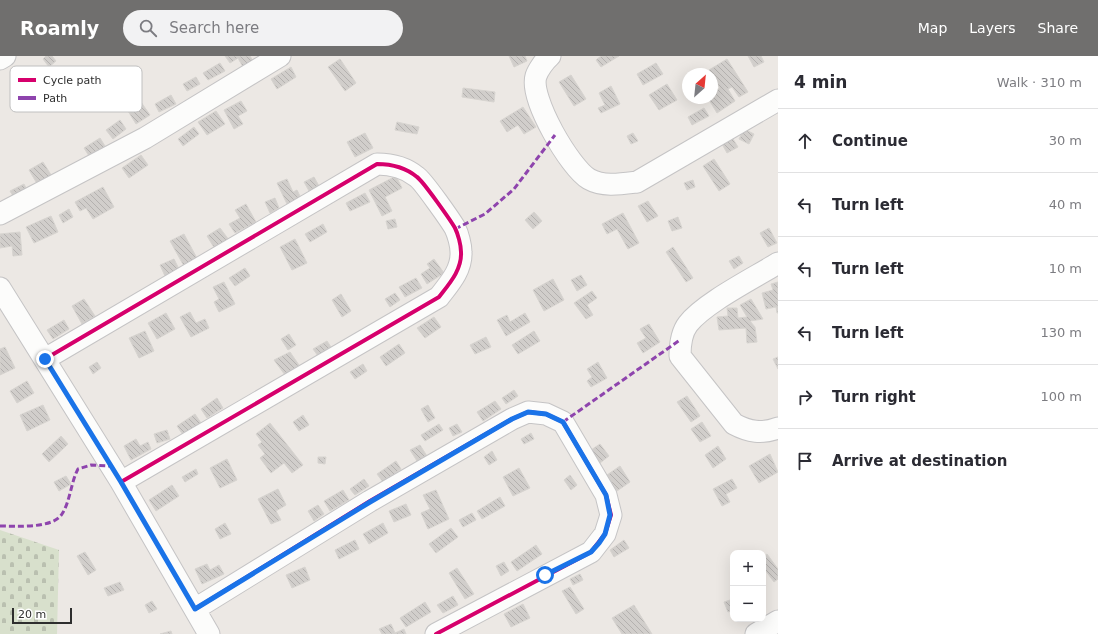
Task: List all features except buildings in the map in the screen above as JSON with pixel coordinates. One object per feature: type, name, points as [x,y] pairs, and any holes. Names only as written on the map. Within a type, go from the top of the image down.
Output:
[{"type":"street","points":[[0,59],[6,56]]},
{"type":"street","points":[[0,214],[145,138],[280,56]]},
{"type":"street","points":[[550,56],[536,77],[537,97],[555,135],[577,169],[589,179],[606,184],[620,185],[636,182],[778,100]]},
{"type":"street","points":[[45,359],[377,164],[391,164],[405,169],[418,177],[455,229],[461,252],[458,267],[451,283],[439,297],[121,482]]},
{"type":"street","points":[[778,263],[699,312],[687,325],[680,340],[680,356],[734,424],[746,430],[762,432],[778,428]]},
{"type":"street","points":[[0,288],[121,482],[209,634]]},
{"type":"street","points":[[195,609],[370,502],[512,419],[528,412],[546,414],[563,422],[606,495],[610,515],[605,534],[591,552],[436,634]]},
{"type":"street","points":[[756,634],[778,620]]},
{"type":"green space","points":[[0,530],[59,550],[57,634],[0,634]]},
{"type":"marked path","points":[[455,229],[485,214],[514,189],[555,135]]},
{"type":"marked path","points":[[563,422],[680,340]]},
{"type":"marked path","points":[[0,526],[34,526],[57,519],[65,509],[78,469],[91,465],[110,466]]},
{"type":"cycle path","points":[[45,359],[377,164],[398,167],[417,177],[431,193],[455,228],[461,249],[461,259],[457,271],[439,297],[121,482]]},
{"type":"cycle path","points":[[195,609],[370,501],[512,419],[528,412],[546,414],[563,422],[606,495],[611,515],[605,534],[591,552],[436,634]]},
{"type":"route","points":[[45,359],[121,482],[195,609],[238,581],[370,502],[512,419],[528,412],[546,414],[563,422],[606,495],[610,515],[605,534],[591,552],[545,575]]}]
